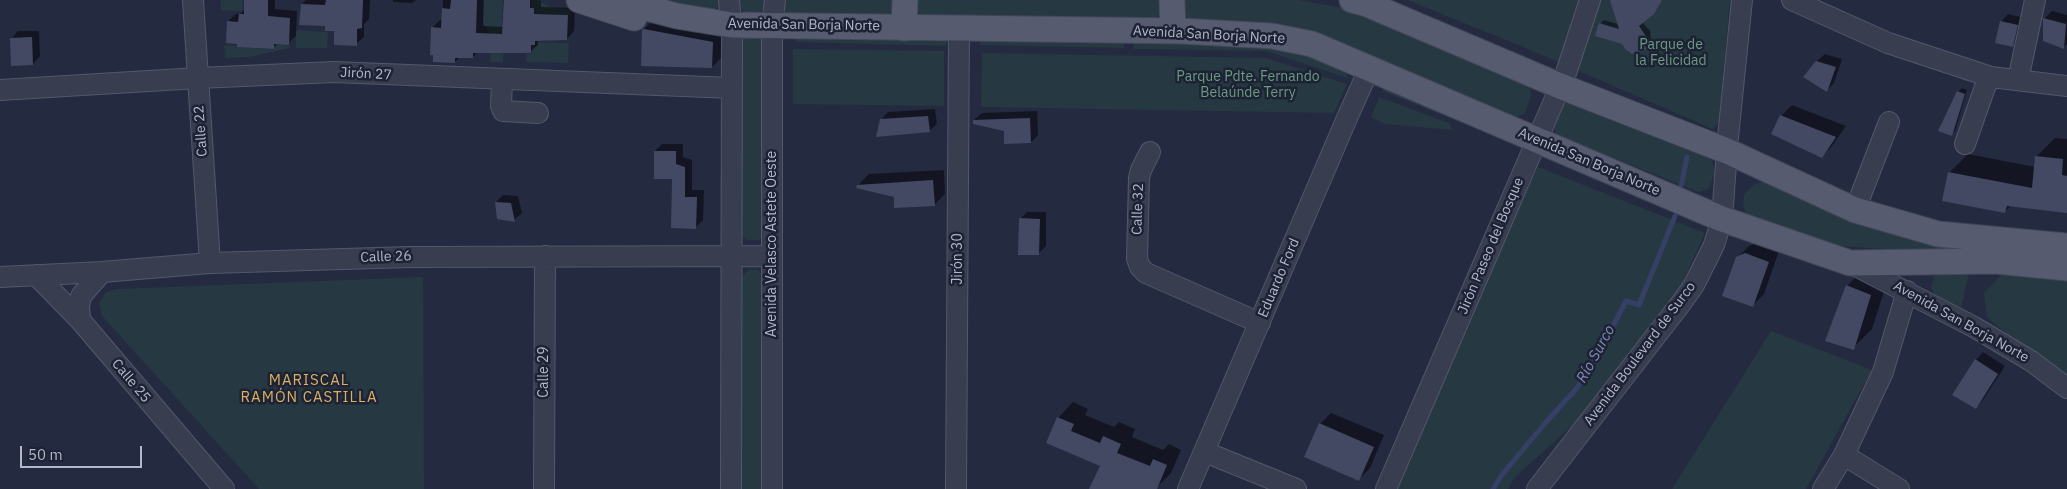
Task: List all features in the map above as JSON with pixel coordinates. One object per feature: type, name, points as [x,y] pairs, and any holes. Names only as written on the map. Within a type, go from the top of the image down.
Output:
[{"type":"main road","points":[[579,0],[648,22],[732,30]]},
{"type":"main road","name":"Avenida San Borja Norte","points":[[616,0],[732,30],[772,26],[959,28],[1173,31],[1272,36],[1312,44],[1722,219],[1850,263],[1996,261],[2067,268]]},
{"type":"main road","points":[[904,28],[905,0]]},
{"type":"main road","points":[[1172,0],[1173,31]]},
{"type":"main road","points":[[1352,0],[1366,4],[1560,86],[1727,151],[1855,210],[1938,234],[2067,246]]},
{"type":"street","name":"Calle 22","points":[[193,0],[210,263]]},
{"type":"street","points":[[729,0],[732,30],[731,489]]},
{"type":"street","name":"Avenida Velasco Astete Oeste","points":[[772,489],[772,26],[775,0]]},
{"type":"street","name":"Jirón Paseo del Bosque","points":[[1386,489],[1560,86],[1590,0]]},
{"type":"street","name":"Avenida Boulevard de Surco","points":[[1537,489],[1682,302],[1694,285],[1714,244],[1722,219],[1742,0]]},
{"type":"street","points":[[1792,0],[1888,43],[1991,78],[2067,86]]},
{"type":"street","points":[[2018,80],[2035,0]]},
{"type":"street","name":"Jirón 30","points":[[956,489],[959,28]]},
{"type":"street","name":"Eduardo Ford","points":[[1188,489],[1370,68]]},
{"type":"street","name":"Jirón 27","points":[[0,90],[334,72],[732,88]]},
{"type":"street","points":[[1965,144],[1985,87],[1991,78]]},
{"type":"street","points":[[502,80],[501,106],[503,111],[538,113]]},
{"type":"street","points":[[1855,210],[1889,122]]},
{"type":"street","name":"Calle 32","points":[[1150,152],[1139,178],[1137,259],[1140,267],[1146,273],[1260,323]]},
{"type":"street","name":"Calle 26","points":[[0,277],[102,272],[210,263],[410,256],[772,256]]},
{"type":"street","name":"Calle 29","points":[[544,489],[545,256]]},
{"type":"street","name":"Avenida San Borja Norte","points":[[1850,263],[1974,327],[2031,361],[2067,388]]},
{"type":"street","points":[[80,320],[79,306],[81,296],[102,272]]},
{"type":"street","name":"Calle 25","points":[[36,275],[80,320],[220,488]]},
{"type":"street","points":[[1823,489],[1844,454],[1883,372],[1907,291]]},
{"type":"street","points":[[1205,452],[1296,489]]},
{"type":"street","points":[[1844,454],[1899,489]]},
{"type":"green space","points":[[221,0],[243,0],[242,11],[221,10]]},
{"type":"green space","points":[[483,0],[503,0],[501,44],[504,45],[503,62],[490,62],[492,35],[483,23]]},
{"type":"green space","points":[[531,0],[537,0],[551,7],[570,10],[570,15],[535,13],[535,8],[531,8]]},
{"type":"green space","points":[[649,0],[722,0],[721,6],[708,13]]},
{"type":"green space","points":[[737,0],[768,0],[765,8],[757,14],[746,13],[742,10]]},
{"type":"green space","points":[[783,0],[895,0],[895,10],[887,17],[792,16],[783,9]]},
{"type":"green space","points":[[913,0],[1161,0],[1161,14],[1152,22],[925,18],[912,9]]},
{"type":"green space","points":[[1183,0],[1299,0],[1354,10],[1530,83],[1531,96],[1525,113],[1514,118],[1191,20],[1183,14]]},
{"type":"green space","name":"Parque de la Felicidad","points":[[1407,0],[1730,0],[1719,122],[1713,129],[1521,46]]},
{"type":"green space","points":[[296,30],[328,32],[327,48],[296,48]]},
{"type":"green space","points":[[743,35],[761,35],[765,40],[765,232],[759,240],[747,240],[739,232],[740,39]]},
{"type":"green space","points":[[796,36],[941,39],[946,41],[946,46],[796,42]]},
{"type":"green space","points":[[980,36],[1124,39],[1124,48],[980,45]]},
{"type":"green space","points":[[1133,38],[1269,40],[1347,71],[1347,78],[1266,51],[1134,49]]},
{"type":"green space","points":[[536,42],[569,43],[568,63],[526,62],[527,54],[531,54],[532,46],[536,46]]},
{"type":"green space","points":[[274,44],[290,46],[290,48],[249,57],[225,58],[224,45],[274,50]]},
{"type":"green space","points":[[793,49],[944,51],[944,106],[793,104]]},
{"type":"green space","name":"Parque Pdte. Fernando Belaúnde Terry","points":[[982,53],[1266,58],[1347,84],[1334,113],[981,107]]},
{"type":"green space","points":[[1386,85],[1449,111],[1450,118],[1382,91]]},
{"type":"green space","points":[[1379,97],[1449,123],[1453,130],[1385,124],[1371,117]]},
{"type":"green space","points":[[1570,100],[1709,155],[1716,172],[1709,188],[1699,192],[1556,135],[1554,125],[1562,104]]},
{"type":"green space","points":[[1538,167],[1705,233],[1678,293],[1583,416],[1515,477],[1508,489],[1392,489],[1496,255]]},
{"type":"green space","points":[[1771,180],[1971,246],[1957,254],[1825,245],[1747,217],[1743,206],[1744,194],[1755,184]]},
{"type":"green space","points":[[758,269],[764,278],[763,489],[739,489],[740,278],[748,270]]},
{"type":"green space","points":[[1944,272],[1969,274],[1961,308],[1935,296],[1931,287],[1934,276]]},
{"type":"green space","points":[[2002,274],[2067,278],[2067,382],[2019,345],[1987,317],[1984,293]]},
{"type":"green space","points":[[423,277],[424,489],[259,489],[102,316],[99,303],[106,292],[117,289]]},
{"type":"green space","points":[[1771,331],[1872,370],[1806,489],[1672,489]]},
{"type":"building","points":[[244,0],[268,0],[268,16],[290,18],[289,45],[274,44],[274,49],[237,47],[237,44],[226,43],[227,21],[238,22],[239,14],[244,14]]},
{"type":"building","points":[[326,0],[363,0],[362,28],[357,29],[357,46],[334,45],[334,31],[325,31],[325,26],[299,25],[301,4],[325,5]]},
{"type":"building","points":[[451,0],[477,0],[476,33],[502,34],[504,0],[530,0],[530,8],[534,8],[534,14],[568,15],[567,40],[535,41],[535,45],[531,45],[531,53],[473,53],[473,58],[455,58],[455,63],[433,62],[433,55],[430,55],[431,27],[441,28],[442,8],[450,9]]},
{"type":"building","points":[[1610,0],[1662,0],[1654,14],[1639,26],[1648,39],[1647,48],[1644,51],[1632,54],[1622,44],[1595,36],[1599,23],[1619,29]]},
{"type":"building","points":[[2043,18],[2066,24],[2064,49],[2043,41]]},
{"type":"building","points":[[2000,21],[2018,25],[2013,47],[1995,43]]},
{"type":"building","points":[[642,30],[713,42],[712,68],[641,66]]},
{"type":"building","points":[[32,37],[33,65],[11,66],[10,38]]},
{"type":"building","points":[[1816,61],[1836,67],[1827,92],[1803,77]]},
{"type":"building","points":[[1957,91],[1965,94],[1952,136],[1938,131]]},
{"type":"building","points":[[1780,115],[1836,137],[1822,158],[1771,134]]},
{"type":"building","points":[[928,116],[930,132],[876,137],[880,119]]},
{"type":"building","points":[[1030,118],[1031,143],[1004,144],[1004,131],[973,124],[973,120]]},
{"type":"building","points":[[654,151],[676,151],[676,164],[685,167],[685,197],[697,197],[696,229],[671,228],[672,179],[654,179]]},
{"type":"building","points":[[2035,156],[2063,159],[2062,175],[2067,176],[2067,213],[2007,206],[2005,213],[1942,201],[1948,172],[2032,188]]},
{"type":"building","points":[[933,180],[935,206],[894,208],[894,197],[856,188],[857,185]]},
{"type":"building","points":[[495,202],[511,203],[515,222],[497,219]]},
{"type":"building","points":[[1019,218],[1040,219],[1039,255],[1018,255]]},
{"type":"building","points":[[1745,253],[1769,262],[1753,307],[1722,296],[1736,257]]},
{"type":"building","points":[[1846,285],[1871,295],[1854,350],[1825,341]]},
{"type":"building","points":[[1975,359],[1998,374],[1976,409],[1952,395]]},
{"type":"building","points":[[1057,417],[1074,424],[1071,431],[1100,443],[1103,436],[1121,444],[1117,453],[1150,466],[1153,459],[1167,465],[1157,489],[1089,489],[1100,466],[1046,443]]},
{"type":"building","points":[[1319,423],[1374,447],[1359,481],[1304,457]]},
{"type":"waterway","name":"Río Surco","points":[[1681,186],[1687,157]]},
{"type":"waterway","name":"Río Surco","points":[[1493,489],[1501,476],[1577,388],[1602,347],[1626,301],[1639,305],[1675,216]]},
{"type":"district","name":"MARISCAL RAMÓN CASTILLA","points":[[309,390]]}]
